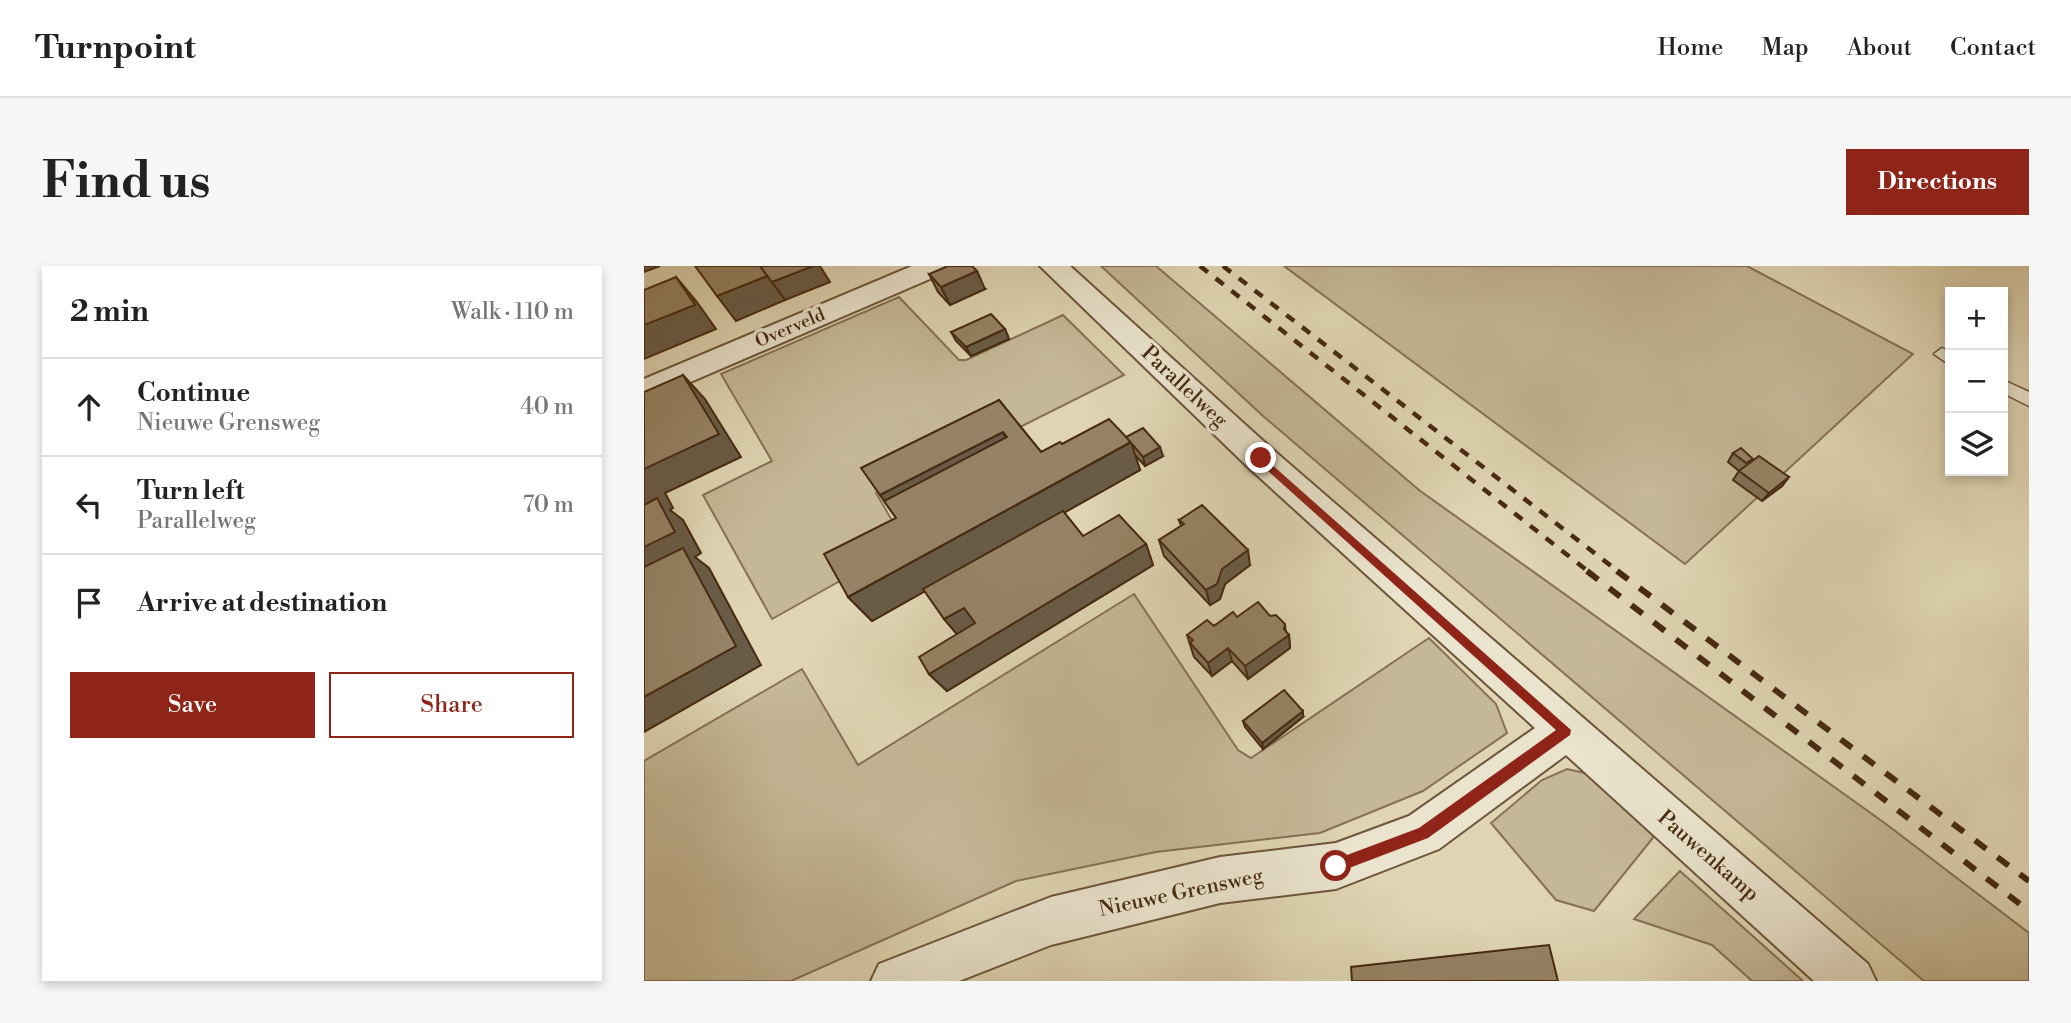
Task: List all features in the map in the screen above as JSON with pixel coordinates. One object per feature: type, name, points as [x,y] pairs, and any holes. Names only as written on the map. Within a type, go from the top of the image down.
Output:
[{"type":"street","name":"Overveld","points":[[644,391],[936,266]]},
{"type":"street","name":"Parallelweg","points":[[1054,266],[1261,458],[1565,730]]},
{"type":"street","name":"Nieuwe Grensweg","points":[[896,981],[1051,920],[1220,880],[1336,866],[1411,838],[1423,833],[1565,730]]},
{"type":"street","name":"Pauwenkamp","points":[[1565,730],[1851,981]]},
{"type":"lane","points":[[2008,389],[2029,400]]},
{"type":"shaded area","points":[[1101,266],[1156,266],[1419,490],[1886,824],[2029,933],[2029,981],[1924,981],[1263,416]]},
{"type":"shaded area","points":[[1284,266],[1747,266],[1913,354],[1685,564]]},
{"type":"shaded area","points":[[899,297],[959,360],[966,360],[1063,315],[1124,375],[1018,428],[1013,424],[876,493],[906,544],[772,619],[703,495],[772,461],[721,374]]},
{"type":"shaded area","points":[[1134,594],[1238,750],[1251,758],[1429,638],[1496,704],[1507,733],[1423,791],[1320,833],[1156,852],[1016,881],[791,981],[644,981],[644,761],[802,669],[858,765]]},
{"type":"shaded area","points":[[1567,769],[1589,774],[1656,834],[1594,911],[1556,900],[1491,823],[1542,780]]},
{"type":"shaded area","points":[[1680,871],[1803,981],[1752,981],[1712,945],[1634,919]]},
{"type":"building","points":[[695,266],[760,266],[767,276],[717,296]]},
{"type":"building","points":[[760,266],[813,266],[772,282]]},
{"type":"building","points":[[948,266],[972,266],[977,271],[941,287],[929,274]]},
{"type":"building","points":[[676,277],[695,305],[644,325],[644,290]]},
{"type":"building","points":[[991,314],[1005,329],[966,347],[951,332]]},
{"type":"building","points":[[683,375],[719,434],[644,469],[644,392]]},
{"type":"building","points":[[999,400],[1041,452],[1109,419],[1131,442],[848,597],[824,554],[896,518],[884,501],[1007,437],[1003,432],[880,495],[861,468]]},
{"type":"building","points":[[1143,428],[1160,447],[1143,457],[1126,437]]},
{"type":"building","points":[[1741,448],[1753,459],[1746,463],[1733,453]]},
{"type":"building","points":[[1759,456],[1789,477],[1769,493],[1739,471]]},
{"type":"building","points":[[657,498],[675,532],[644,547],[644,505]]},
{"type":"building","points":[[1202,505],[1248,550],[1222,569],[1217,584],[1206,590],[1159,540],[1184,524],[1179,520]]},
{"type":"building","points":[[1063,511],[1083,536],[1119,515],[1146,544],[929,674],[919,657],[975,623],[964,608],[944,619],[923,589]]},
{"type":"building","points":[[683,548],[736,646],[644,697],[644,567]]},
{"type":"building","points":[[1258,602],[1270,616],[1276,615],[1285,624],[1284,629],[1289,635],[1245,666],[1228,648],[1208,663],[1190,643],[1193,640],[1187,635],[1207,620],[1214,626],[1233,612],[1237,617]]},
{"type":"building","points":[[1284,690],[1303,711],[1262,743],[1243,721]]},
{"type":"building","points":[[1549,945],[1558,981],[1352,981],[1351,967]]},
{"type":"railway","points":[[1200,266],[1589,572]]},
{"type":"railway","points":[[1223,266],[1619,572]]},
{"type":"railway","points":[[1587,571],[2029,911]]},
{"type":"railway","points":[[1617,571],[2029,881]]},
{"type":"route","points":[[1261,458],[1565,730],[1423,833],[1336,866]]}]
